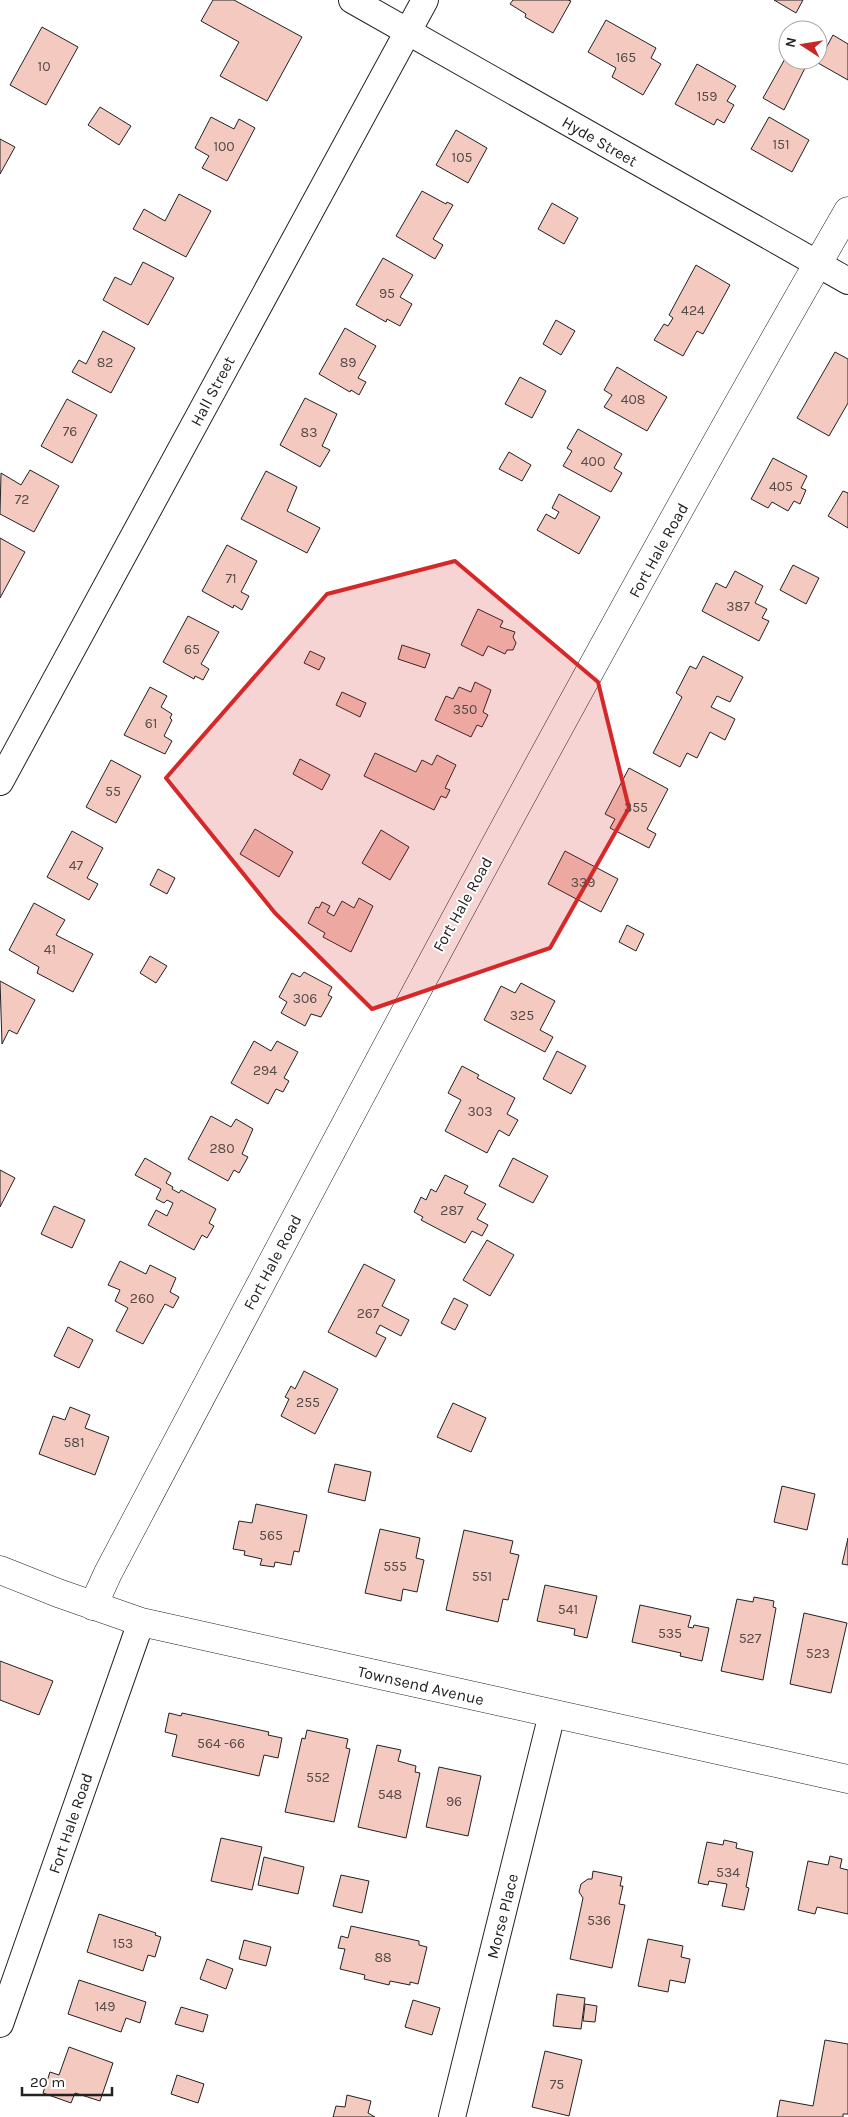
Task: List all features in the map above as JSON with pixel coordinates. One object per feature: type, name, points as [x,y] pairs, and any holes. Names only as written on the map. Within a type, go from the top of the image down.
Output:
[{"type":"street","name":"Hyde Street","points":[[352,0],[848,281]]},
{"type":"street","name":"Hall Street","points":[[0,782],[406,31],[425,0]]},
{"type":"street","name":"Fort Hale Road","points":[[93,1606],[112,1566],[433,957],[554,736],[848,211]]},
{"type":"street","name":"Townsend Avenue","points":[[0,1570],[93,1606],[141,1622],[848,1779]]},
{"type":"street","name":"Fort Hale Road","points":[[0,2024],[141,1622]]},
{"type":"street","name":"Morse Place","points":[[452,2117],[552,1714]]},
{"type":"highlighted area","points":[[455,561],[598,682],[629,808],[550,948],[372,1009],[275,913],[166,778],[327,594]]},
{"type":"building","points":[[213,0],[234,0],[302,37],[267,101],[220,76],[239,42],[201,21]]},
{"type":"building","points":[[513,0],[571,1],[553,33],[525,17],[526,14],[510,4]]},
{"type":"building","points":[[774,0],[803,0],[796,13]]},
{"type":"building","points":[[606,20],[656,48],[651,58],[661,64],[643,95],[612,77],[616,68],[588,52]]},
{"type":"building","points":[[42,27],[78,47],[46,105],[10,85]]},
{"type":"building","points":[[833,35],[848,44],[848,80],[828,69],[828,44]]},
{"type":"building","points":[[697,64],[736,86],[727,101],[734,105],[724,123],[717,119],[714,125],[675,104]]},
{"type":"building","points":[[779,70],[804,70],[784,110],[763,98]]},
{"type":"building","points":[[100,107],[131,126],[119,145],[88,125]]},
{"type":"building","points":[[211,117],[234,129],[239,119],[255,128],[227,181],[202,168],[209,156],[195,148]]},
{"type":"building","points":[[769,117],[809,140],[792,172],[751,149]]},
{"type":"building","points":[[456,130],[487,148],[468,183],[436,165]]},
{"type":"building","points":[[0,139],[15,147],[0,174]]},
{"type":"building","points":[[422,191],[446,204],[447,202],[453,205],[433,239],[443,245],[435,259],[396,236]]},
{"type":"building","points":[[179,194],[211,211],[186,257],[133,229],[144,209],[165,221]]},
{"type":"building","points":[[552,203],[578,218],[564,244],[538,229]]},
{"type":"building","points":[[383,258],[413,275],[400,297],[412,304],[400,326],[387,319],[386,322],[356,305]]},
{"type":"building","points":[[143,262],[174,278],[148,325],[103,300],[115,277],[131,285]]},
{"type":"building","points":[[696,265],[730,285],[703,334],[697,331],[683,356],[654,340],[664,324],[668,326],[673,318],[669,315]]},
{"type":"building","points":[[556,320],[575,331],[561,355],[543,344]]},
{"type":"building","points":[[345,328],[376,346],[358,378],[366,382],[359,395],[351,390],[350,392],[319,374]]},
{"type":"building","points":[[103,331],[135,348],[111,393],[72,372],[79,360],[86,364]]},
{"type":"building","points":[[835,352],[848,359],[848,403],[829,436],[797,418]]},
{"type":"building","points":[[617,367],[667,397],[647,431],[604,407],[612,395],[604,390]]},
{"type":"building","points":[[520,377],[546,391],[532,418],[505,404]]},
{"type":"building","points":[[305,398],[337,414],[322,446],[330,450],[320,467],[280,445]]},
{"type":"building","points":[[67,399],[97,415],[72,463],[41,446]]},
{"type":"building","points":[[578,429],[622,454],[614,468],[622,473],[611,492],[563,466],[572,451],[567,448]]},
{"type":"building","points":[[509,452],[531,465],[522,481],[499,469]]},
{"type":"building","points":[[773,458],[807,476],[801,488],[806,490],[800,504],[794,501],[788,511],[772,502],[768,508],[751,499]]},
{"type":"building","points":[[30,470],[59,486],[34,532],[0,514],[1,473],[21,485]]},
{"type":"building","points":[[266,471],[297,487],[287,511],[320,528],[307,553],[241,519]]},
{"type":"building","points":[[843,491],[848,493],[848,528],[828,516]]},
{"type":"building","points":[[559,494],[600,517],[579,554],[537,530],[546,514],[555,519],[559,512],[552,508]]},
{"type":"building","points":[[0,538],[25,552],[0,598]]},
{"type":"building","points":[[227,545],[257,561],[241,592],[249,596],[242,610],[234,605],[233,608],[202,591]]},
{"type":"building","points":[[793,565],[819,578],[806,604],[780,590]]},
{"type":"building","points":[[735,571],[763,586],[755,603],[767,609],[762,618],[769,621],[759,641],[702,611],[716,583],[726,588]]},
{"type":"building","points":[[478,609],[503,621],[500,627],[515,632],[513,637],[516,643],[513,650],[507,650],[505,654],[488,646],[483,656],[461,645]]},
{"type":"building","points":[[188,616],[219,632],[201,664],[209,669],[203,680],[195,676],[194,679],[163,662]]},
{"type":"building","points":[[402,645],[430,654],[425,668],[398,659]]},
{"type":"building","points":[[310,651],[325,658],[319,670],[304,663]]},
{"type":"building","points":[[703,656],[743,677],[730,702],[717,696],[711,707],[735,719],[725,740],[710,732],[697,758],[687,753],[680,767],[653,753],[682,697],[676,693],[690,666],[696,669]]},
{"type":"building","points":[[475,682],[491,690],[483,712],[488,715],[482,727],[477,725],[471,737],[435,720],[446,696],[453,699],[459,687],[471,692]]},
{"type":"building","points":[[150,687],[167,696],[161,707],[172,714],[170,718],[172,720],[164,736],[172,741],[165,754],[124,735]]},
{"type":"building","points":[[342,692],[366,703],[360,717],[336,705]]},
{"type":"building","points":[[375,753],[416,772],[422,760],[432,765],[437,755],[456,765],[445,788],[450,790],[446,798],[441,796],[434,810],[364,776]]},
{"type":"building","points":[[300,759],[330,775],[322,790],[293,774]]},
{"type":"building","points":[[111,760],[141,776],[116,823],[86,807]]},
{"type":"building","points":[[629,768],[668,789],[647,829],[656,834],[649,848],[610,828],[615,819],[605,814]]},
{"type":"building","points":[[255,829],[293,852],[279,877],[240,854]]},
{"type":"building","points":[[381,830],[409,847],[390,880],[362,863]]},
{"type":"building","points":[[72,831],[103,848],[87,878],[98,884],[89,900],[47,877]]},
{"type":"building","points":[[565,851],[618,879],[601,912],[548,884]]},
{"type":"building","points":[[158,869],[175,878],[167,894],[150,885]]},
{"type":"building","points":[[359,898],[373,906],[351,952],[323,937],[325,933],[308,923],[316,907],[319,908],[322,902],[330,906],[327,912],[334,916],[342,901],[354,908]]},
{"type":"building","points":[[34,903],[65,920],[56,935],[93,954],[73,992],[37,973],[39,967],[9,950]]},
{"type":"building","points":[[627,925],[644,934],[636,951],[619,942]]},
{"type":"building","points":[[150,956],[167,966],[156,983],[140,973]]},
{"type":"building","points":[[304,972],[332,987],[328,995],[332,997],[321,1017],[311,1014],[305,1026],[281,1013],[287,1002],[279,997],[292,973],[300,977]]},
{"type":"building","points":[[0,981],[35,1000],[17,1034],[9,1030],[2,1044]]},
{"type":"building","points":[[521,983],[555,1001],[540,1030],[553,1037],[545,1052],[484,1020],[501,986],[515,993]]},
{"type":"building","points":[[254,1041],[271,1051],[277,1041],[298,1052],[284,1078],[289,1081],[283,1092],[276,1089],[268,1104],[231,1083]]},
{"type":"building","points":[[557,1051],[586,1066],[571,1094],[543,1079]]},
{"type":"building","points":[[462,1066],[479,1075],[477,1078],[515,1098],[507,1114],[518,1120],[509,1136],[499,1130],[487,1153],[445,1131],[461,1100],[448,1093]]},
{"type":"building","points":[[211,1116],[231,1127],[236,1119],[253,1129],[242,1154],[248,1157],[239,1173],[234,1170],[228,1181],[188,1159]]},
{"type":"building","points":[[145,1158],[171,1173],[166,1183],[173,1187],[172,1189],[179,1193],[181,1190],[216,1209],[209,1223],[214,1226],[207,1238],[202,1235],[194,1250],[148,1225],[156,1210],[167,1216],[173,1203],[167,1200],[164,1203],[156,1199],[161,1189],[135,1175]]},
{"type":"building","points":[[513,1158],[548,1176],[533,1203],[499,1186]]},
{"type":"building","points":[[0,1170],[15,1178],[0,1207]]},
{"type":"building","points":[[445,1175],[468,1186],[464,1193],[486,1204],[477,1219],[488,1225],[482,1236],[472,1231],[465,1243],[421,1220],[423,1217],[414,1212],[421,1197],[426,1200],[431,1189],[436,1192]]},
{"type":"building","points":[[54,1206],[85,1220],[72,1248],[41,1234]]},
{"type":"building","points":[[487,1240],[514,1255],[490,1296],[463,1280]]},
{"type":"building","points":[[120,1261],[146,1274],[150,1265],[176,1278],[170,1292],[179,1297],[173,1308],[165,1304],[143,1344],[116,1331],[128,1308],[115,1301],[120,1290],[108,1285]]},
{"type":"building","points":[[364,1264],[395,1280],[382,1306],[409,1320],[401,1336],[380,1325],[376,1333],[386,1338],[376,1357],[328,1332]]},
{"type":"building","points":[[454,1298],[468,1305],[455,1330],[441,1323]]},
{"type":"building","points":[[68,1327],[93,1340],[79,1368],[54,1356]]},
{"type":"building","points":[[304,1371],[338,1389],[315,1434],[281,1416],[289,1399],[285,1397],[291,1386],[295,1389]]},
{"type":"building","points":[[453,1403],[486,1418],[471,1452],[437,1437]]},
{"type":"building","points":[[70,1407],[90,1415],[85,1428],[109,1437],[95,1475],[39,1454],[53,1416],[65,1420]]},
{"type":"building","points":[[335,1464],[371,1472],[365,1501],[328,1492]]},
{"type":"building","points":[[782,1486],[815,1494],[807,1530],[774,1522]]},
{"type":"building","points":[[256,1504],[307,1515],[299,1552],[294,1551],[291,1565],[275,1562],[274,1567],[260,1565],[262,1559],[244,1555],[245,1551],[233,1549],[239,1521],[252,1523]]},
{"type":"building","points":[[380,1529],[420,1538],[416,1558],[424,1560],[417,1592],[403,1589],[401,1601],[365,1593]]},
{"type":"building","points":[[464,1530],[513,1541],[510,1553],[519,1555],[508,1600],[503,1599],[498,1622],[446,1610]]},
{"type":"building","points":[[848,1538],[848,1565],[842,1564]]},
{"type":"building","points":[[545,1585],[597,1596],[587,1638],[574,1635],[575,1629],[537,1621]]},
{"type":"building","points":[[754,1597],[774,1601],[773,1607],[776,1608],[763,1680],[721,1671],[737,1599],[753,1602]]},
{"type":"building","points":[[640,1605],[691,1616],[688,1627],[693,1628],[694,1625],[709,1628],[702,1661],[680,1656],[681,1653],[632,1642]]},
{"type":"building","points":[[804,1613],[847,1623],[831,1693],[790,1684]]},
{"type":"building","points":[[0,1661],[53,1681],[39,1715],[0,1700]]},
{"type":"building","points":[[169,1713],[181,1716],[182,1713],[269,1732],[268,1735],[282,1738],[278,1758],[264,1755],[259,1776],[172,1756],[177,1735],[165,1732]]},
{"type":"building","points":[[307,1730],[348,1739],[346,1748],[350,1749],[334,1822],[285,1812],[302,1738],[305,1739]]},
{"type":"building","points":[[377,1745],[401,1750],[398,1761],[416,1766],[415,1772],[420,1773],[406,1838],[358,1827]]},
{"type":"building","points":[[439,1767],[481,1776],[468,1836],[426,1827]]},
{"type":"building","points":[[221,1838],[262,1847],[252,1890],[211,1881]]},
{"type":"building","points":[[724,1840],[737,1843],[736,1848],[753,1852],[746,1887],[749,1888],[744,1910],[722,1906],[727,1884],[709,1881],[708,1885],[698,1883],[707,1842],[723,1845]]},
{"type":"building","points":[[830,1856],[842,1859],[840,1868],[848,1870],[848,1914],[817,1907],[815,1914],[798,1910],[808,1861],[828,1865]]},
{"type":"building","points":[[264,1857],[304,1867],[298,1894],[258,1885]]},
{"type":"building","points":[[593,1871],[622,1877],[620,1886],[623,1886],[619,1904],[625,1905],[612,1968],[570,1959],[583,1898],[579,1892],[581,1884],[588,1879],[592,1879]]},
{"type":"building","points":[[341,1875],[369,1881],[362,1913],[333,1906]]},
{"type":"building","points":[[99,1914],[156,1933],[155,1935],[161,1937],[155,1957],[148,1955],[143,1971],[87,1952]]},
{"type":"building","points":[[351,1926],[419,1941],[419,1945],[427,1947],[418,1984],[410,1982],[410,1985],[390,1981],[389,1985],[364,1979],[365,1975],[340,1969],[345,1949],[338,1948],[341,1936],[348,1938]]},
{"type":"building","points":[[648,1939],[683,1946],[681,1957],[690,1959],[685,1983],[670,1980],[668,1992],[638,1986]]},
{"type":"building","points":[[244,1940],[271,1947],[266,1966],[239,1959]]},
{"type":"building","points":[[207,1959],[233,1969],[226,1989],[200,1979]]},
{"type":"building","points":[[79,1980],[146,2002],[140,2023],[126,2018],[121,2032],[68,2014]]},
{"type":"building","points":[[557,1994],[585,1998],[581,2029],[553,2026]]},
{"type":"building","points":[[413,2000],[440,2008],[432,2035],[405,2027]]},
{"type":"building","points":[[585,2004],[597,2006],[595,2022],[583,2021]]},
{"type":"building","points":[[181,2007],[208,2015],[203,2032],[175,2024]]},
{"type":"building","points":[[825,2040],[848,2044],[848,2114],[843,2114],[843,2117],[777,2117],[780,2100],[813,2106]]},
{"type":"building","points":[[69,2047],[113,2063],[100,2101],[75,2093],[71,2103],[43,2093],[50,2072],[59,2075]]},
{"type":"building","points":[[545,2051],[582,2060],[569,2116],[532,2107]]},
{"type":"building","points":[[177,2075],[204,2084],[198,2103],[171,2094]]},
{"type":"building","points":[[347,2095],[371,2101],[368,2113],[375,2117],[333,2117],[336,2106],[345,2107]]}]
